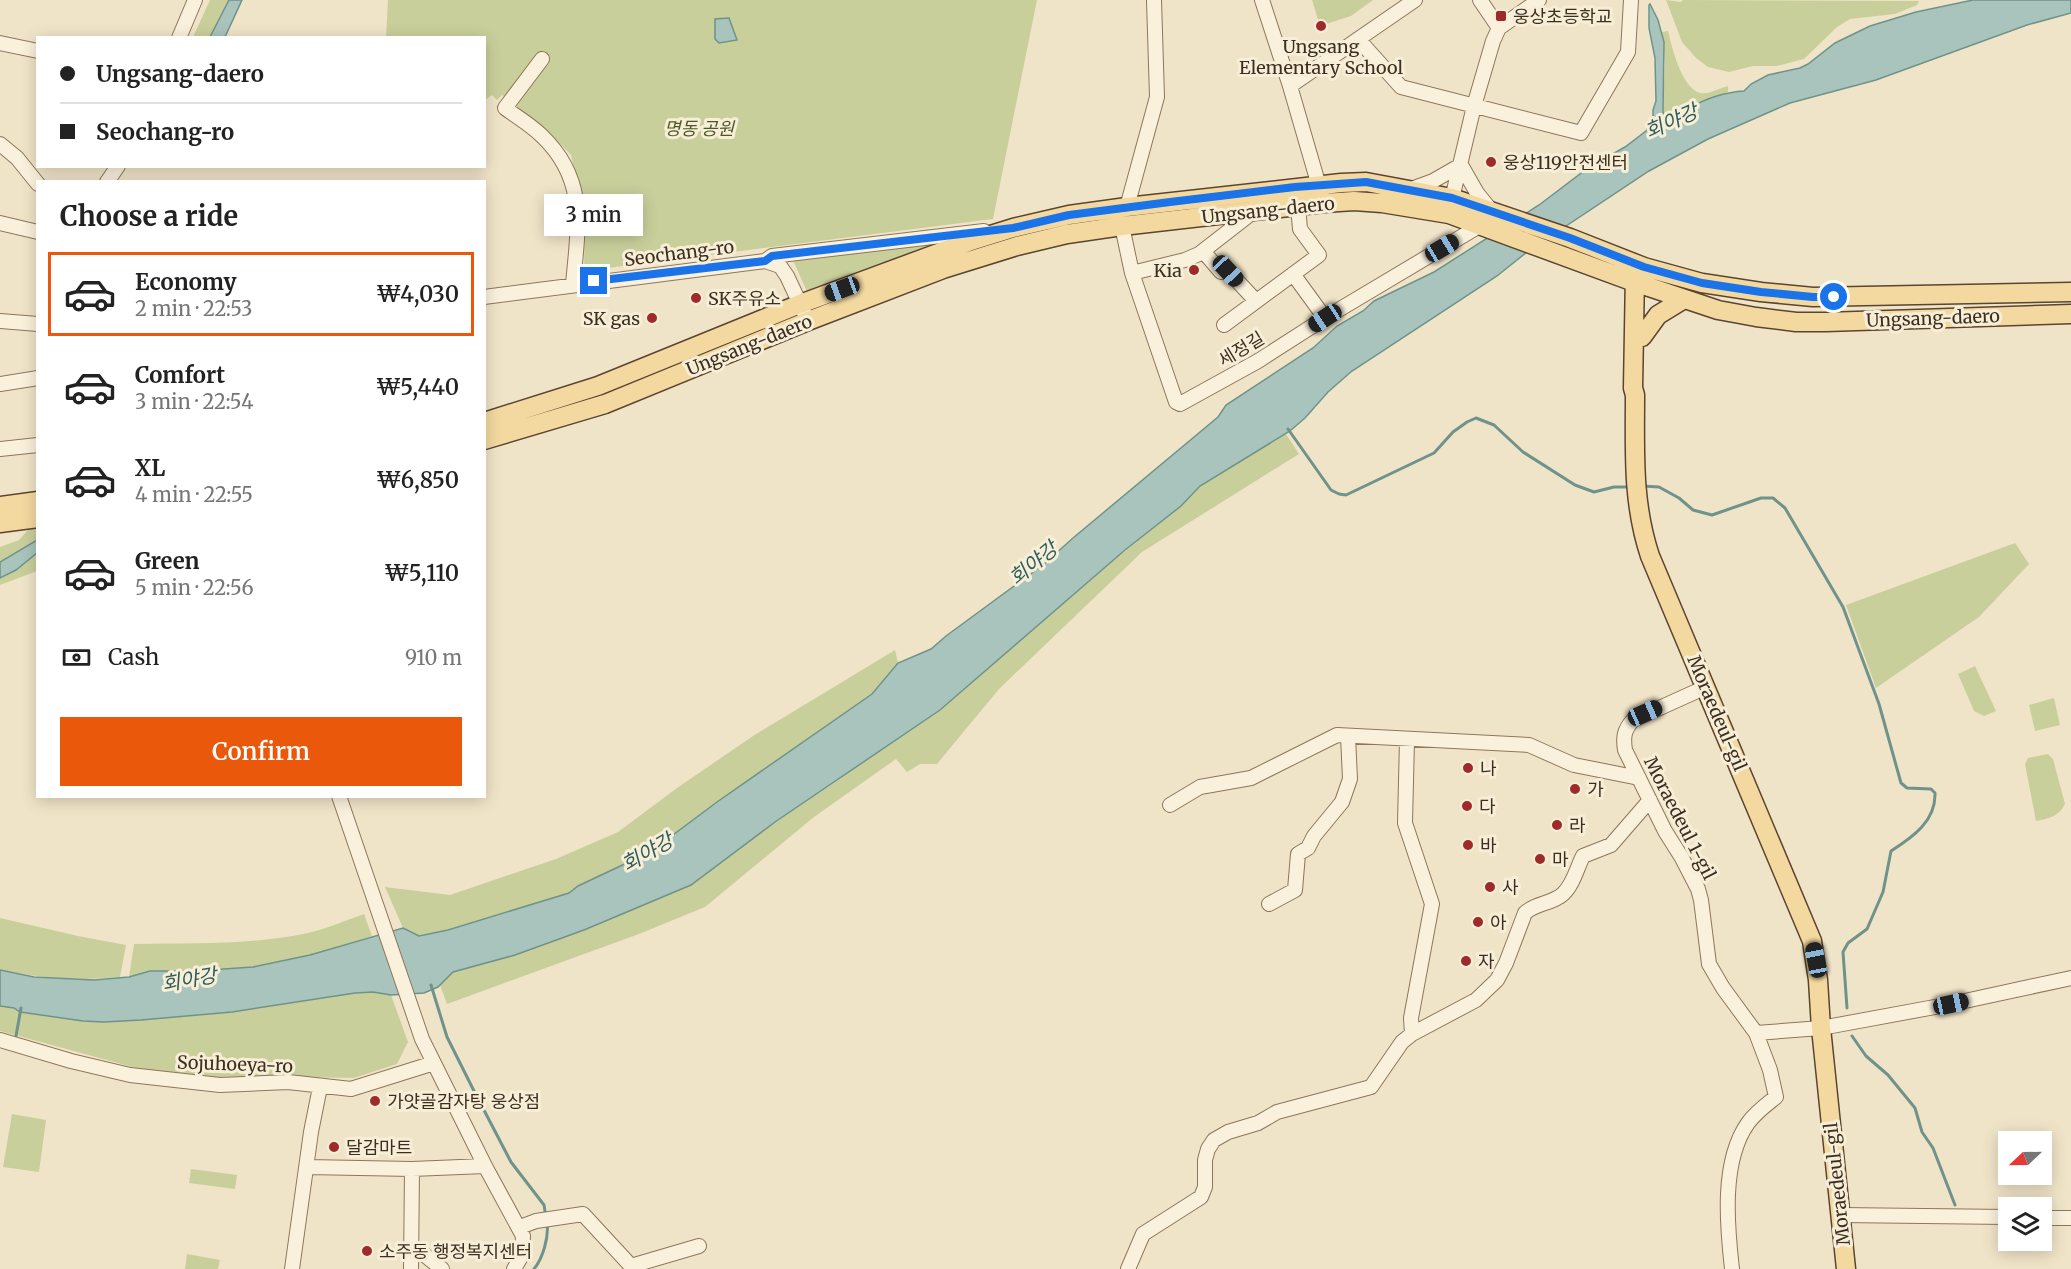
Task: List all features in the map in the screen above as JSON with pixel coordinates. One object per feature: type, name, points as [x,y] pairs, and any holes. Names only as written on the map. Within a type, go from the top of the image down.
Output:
[{"type":"main road","name":"Ungsang-daero","points":[[486,439],[605,404],[804,313],[969,242],[1013,228],[1069,215],[1319,185],[1366,182],[1411,189],[1450,206],[1481,225],[1604,271],[1813,297],[2071,292]]},
{"type":"main road","name":"Ungsang-daero","points":[[486,421],[598,386],[780,312],[804,313],[1017,246],[1067,234],[1122,226],[1353,201],[1490,209],[1570,238],[1684,299],[1737,314],[1796,322],[2071,314]]},
{"type":"main road","points":[[1604,271],[1623,293],[1638,336],[1658,315],[1684,299]]},
{"type":"main road","name":"Moraedeul-gil","points":[[1639,275],[1639,391],[1635,395],[1635,476],[1639,517],[1650,556],[1807,924],[1816,960],[1846,1269]]},
{"type":"main road","points":[[0,506],[36,501]]},
{"type":"main road","points":[[0,523],[36,518]]},
{"type":"street","points":[[179,36],[195,0]]},
{"type":"street","points":[[1127,207],[1157,97],[1154,0]]},
{"type":"street","points":[[1262,0],[1324,203]]},
{"type":"street","points":[[1290,86],[1415,0]]},
{"type":"street","points":[[1480,0],[1499,28]]},
{"type":"street","points":[[1450,206],[1492,41],[1499,28],[1539,0]]},
{"type":"street","points":[[1358,39],[1401,87],[1581,133],[1628,52],[1631,0]]},
{"type":"street","points":[[0,43],[36,51]]},
{"type":"street","points":[[542,59],[505,108],[543,136],[558,155],[570,177],[575,191],[579,217],[573,284]]},
{"type":"street","points":[[0,144],[17,158],[36,182]]},
{"type":"street","points":[[1411,189],[1433,181],[1461,165]]},
{"type":"street","points":[[1461,165],[1477,193],[1490,209]]},
{"type":"street","points":[[1224,325],[1319,255],[1300,229],[1298,206]]},
{"type":"street","points":[[1132,273],[1185,260],[1203,251],[1253,212]]},
{"type":"street","points":[[0,223],[36,231]]},
{"type":"street","name":"세정길","points":[[1122,226],[1132,273],[1176,402],[1180,404],[1258,361],[1325,318],[1481,225]]},
{"type":"street","name":"Seochang-ro","points":[[486,297],[765,261],[772,256],[1013,228]]},
{"type":"street","points":[[1203,251],[1221,272],[1228,271],[1256,301]]},
{"type":"street","points":[[765,261],[780,266],[788,276],[804,313]]},
{"type":"street","points":[[1293,274],[1325,318]]},
{"type":"street","points":[[780,312],[788,298],[790,285],[788,276]]},
{"type":"street","points":[[0,321],[36,324]]},
{"type":"street","points":[[0,384],[36,378]]},
{"type":"street","points":[[0,449],[36,445]]},
{"type":"street","name":"Moraedeul 1-gil","points":[[1706,687],[1633,720],[1626,728],[1623,738],[1625,750],[1698,890],[1709,964],[1723,988],[1756,1033],[1770,1070],[1776,1097],[1749,1122],[1740,1136],[1733,1155],[1729,1183],[1729,1243],[1732,1269]]},
{"type":"street","points":[[1170,805],[1200,787],[1251,778],[1337,735],[1529,745],[1574,765],[1639,778]]},
{"type":"street","points":[[1269,904],[1295,890],[1298,854],[1308,848],[1314,836],[1342,802],[1350,779],[1348,736]]},
{"type":"street","points":[[1407,740],[1406,823],[1432,904],[1411,1018],[1412,1034]]},
{"type":"street","points":[[340,798],[422,1039],[485,1166],[520,1227],[524,1245],[522,1255],[514,1269]]},
{"type":"street","points":[[1128,1269],[1143,1234],[1201,1197],[1205,1187],[1205,1160],[1214,1140],[1228,1132],[1258,1123],[1277,1112],[1371,1087],[1401,1042],[1476,1000],[1497,980],[1525,914],[1531,907],[1562,895],[1571,883],[1583,856],[1611,845],[1650,800]]},
{"type":"street","points":[[1756,1033],[1821,1028],[1951,1004],[2071,978]]},
{"type":"street","name":"Sojuhoeya-ro","points":[[1,1042],[130,1075],[220,1085],[288,1082],[320,1087],[358,1088],[434,1063]]},
{"type":"street","points":[[293,1262],[311,1132],[320,1087]]},
{"type":"street","points":[[307,1167],[412,1169],[485,1166]]},
{"type":"street","points":[[411,1269],[412,1169]]},
{"type":"street","points":[[520,1227],[536,1221],[583,1214],[631,1266],[699,1246]]},
{"type":"street","points":[[1840,1215],[1998,1217]]},
{"type":"street","points":[[2052,1218],[2071,1218]]},
{"type":"street","points":[[411,1244],[442,1269]]},
{"type":"green space","points":[[210,0],[229,0],[211,36],[193,36]]},
{"type":"green space","name":"명동 공원","points":[[388,0],[1037,0],[993,219],[584,271],[585,215],[571,155],[545,128],[502,95],[497,100],[492,95],[486,99],[486,36],[386,36]]},
{"type":"green space","points":[[1312,0],[1373,0],[1351,16],[1320,26]]},
{"type":"green space","points":[[1666,0],[1681,2],[1683,0],[1919,1],[1917,5],[1895,14],[1850,19],[1837,27],[1804,59],[1777,66],[1753,66],[1729,72],[1708,67],[1696,58],[1682,42]]},
{"type":"green space","points":[[1668,31],[1678,66],[1693,89],[1700,93],[1707,93],[1728,86],[1728,92],[1691,107],[1678,118],[1666,122],[1663,112],[1665,63],[1662,32]]},
{"type":"green space","points":[[934,243],[935,246],[808,294],[792,258]]},
{"type":"green space","points":[[1286,434],[1299,454],[1142,552],[999,689],[937,764],[920,764],[907,772],[896,759],[814,817],[705,907],[639,934],[447,1004],[440,985],[453,972],[515,955],[584,930],[691,885],[775,822],[860,764],[1181,506],[1200,486]]},
{"type":"green space","points":[[36,521],[36,541],[0,562],[0,547],[19,540]]},
{"type":"green space","points":[[2015,543],[2029,564],[1979,617],[1876,688],[1846,605]]},
{"type":"green space","points":[[36,553],[36,571],[0,585],[0,578],[16,570]]},
{"type":"green space","points":[[895,650],[898,663],[872,694],[717,802],[650,852],[578,886],[569,893],[433,934],[419,936],[403,928],[385,887],[450,895],[556,859],[618,832],[753,736]]},
{"type":"green space","points":[[1975,666],[1996,711],[1984,716],[1974,711],[1958,674]]},
{"type":"green space","points":[[2054,698],[2060,725],[2035,731],[2029,705]]},
{"type":"green space","points":[[2048,754],[2053,759],[2065,804],[2053,816],[2036,821],[2025,764],[2028,758]]},
{"type":"green space","points":[[364,914],[372,936],[310,955],[253,967],[150,971],[129,977],[134,944],[219,943],[282,938],[319,930]]},
{"type":"green space","points":[[0,918],[126,945],[120,977],[60,978],[0,970]]},
{"type":"green space","points":[[373,992],[391,995],[408,1042],[397,1064],[354,1078],[221,1080],[147,1071],[0,1031],[0,1006],[14,1008],[20,1012],[104,1022],[232,1012],[337,994]]},
{"type":"green space","points":[[12,1114],[46,1120],[39,1172],[3,1167]]},
{"type":"green space","points":[[191,1169],[237,1175],[235,1189],[189,1183]]},
{"type":"green space","points":[[187,1254],[220,1260],[218,1269],[185,1269]]},
{"type":"water","points":[[229,0],[242,0],[225,36],[211,36]]},
{"type":"water","name":"회야강","points":[[1973,0],[2071,0],[2071,13],[2027,25],[1876,80],[1790,103],[1708,139],[1649,171],[1527,252],[1497,276],[1352,371],[1290,431],[1200,486],[1181,506],[1125,550],[940,710],[775,822],[691,885],[584,930],[515,955],[453,972],[438,987],[424,993],[391,995],[373,992],[355,993],[232,1012],[104,1022],[20,1012],[14,1008],[0,1006],[0,970],[34,977],[94,980],[129,977],[150,971],[253,967],[310,955],[403,928],[419,936],[448,930],[569,893],[578,886],[650,852],[717,802],[872,694],[898,663],[931,649],[1044,564],[1218,417],[1226,405],[1313,348],[1337,326],[1363,311],[1374,301],[1434,272],[1539,205],[1588,168],[1625,147],[1646,131],[1653,120],[1656,101],[1655,58],[1649,28],[1650,4],[1658,20],[1664,42],[1663,112],[1666,122],[1677,118],[1704,101],[1724,94],[1744,91],[1751,84],[1768,75],[1800,68],[1835,43],[1870,26],[1916,12]]},
{"type":"water","points":[[729,18],[737,40],[719,43],[715,39],[715,19]]},
{"type":"water","points":[[36,541],[36,554],[16,570],[0,578],[0,562]]},
{"type":"waterway","points":[[1288,429],[1331,490],[1339,494],[1346,495],[1434,453],[1453,432],[1476,418],[1494,425],[1523,452],[1575,485],[1594,492],[1614,487],[1629,487]]},
{"type":"waterway","points":[[1642,486],[1659,487],[1679,498],[1693,510],[1712,515],[1761,498],[1773,498],[1785,508],[1843,607],[1879,704],[1901,783],[1907,788],[1931,789],[1935,793],[1932,812],[1922,827],[1891,851],[1883,892],[1867,929],[1848,943],[1843,952],[1847,1008]]},
{"type":"waterway","points":[[431,985],[447,1037],[511,1162],[544,1205],[546,1217]]},
{"type":"waterway","points":[[16,1036],[21,1008]]},
{"type":"waterway","points":[[1852,1036],[1866,1056],[1888,1075],[1915,1108],[1922,1132],[1933,1148],[1955,1205]]},
{"type":"waterway","points":[[534,1269],[545,1247],[547,1223]]},
{"type":"place","name":"웅상초등학교","points":[[1501,16]]},
{"type":"place","name":"Ungsang Elementary School","points":[[1321,26]]},
{"type":"place","name":"웅상119안전센터","points":[[1491,162]]},
{"type":"place","name":"Kia","points":[[1194,270]]},
{"type":"place","name":"SK주유소","points":[[696,298]]},
{"type":"place","name":"SK gas","points":[[652,318]]},
{"type":"place","name":"나","points":[[1468,768]]},
{"type":"place","name":"가","points":[[1575,789]]},
{"type":"place","name":"다","points":[[1467,806]]},
{"type":"place","name":"라","points":[[1557,825]]},
{"type":"place","name":"바","points":[[1468,845]]},
{"type":"place","name":"마","points":[[1540,859]]},
{"type":"place","name":"사","points":[[1490,887]]},
{"type":"place","name":"아","points":[[1478,922]]},
{"type":"place","name":"자","points":[[1466,961]]},
{"type":"place","name":"가얏골감자탕 웅상점","points":[[375,1101]]},
{"type":"place","name":"달감마트","points":[[334,1147]]},
{"type":"place","name":"소주동 행정복지센터","points":[[367,1251]]},
{"type":"route","points":[[594,281],[765,261],[772,256],[1013,228],[1069,215],[1127,207],[1276,189],[1366,182],[1411,189],[1490,209],[1644,267],[1685,279],[1761,292],[1834,297]]}]
